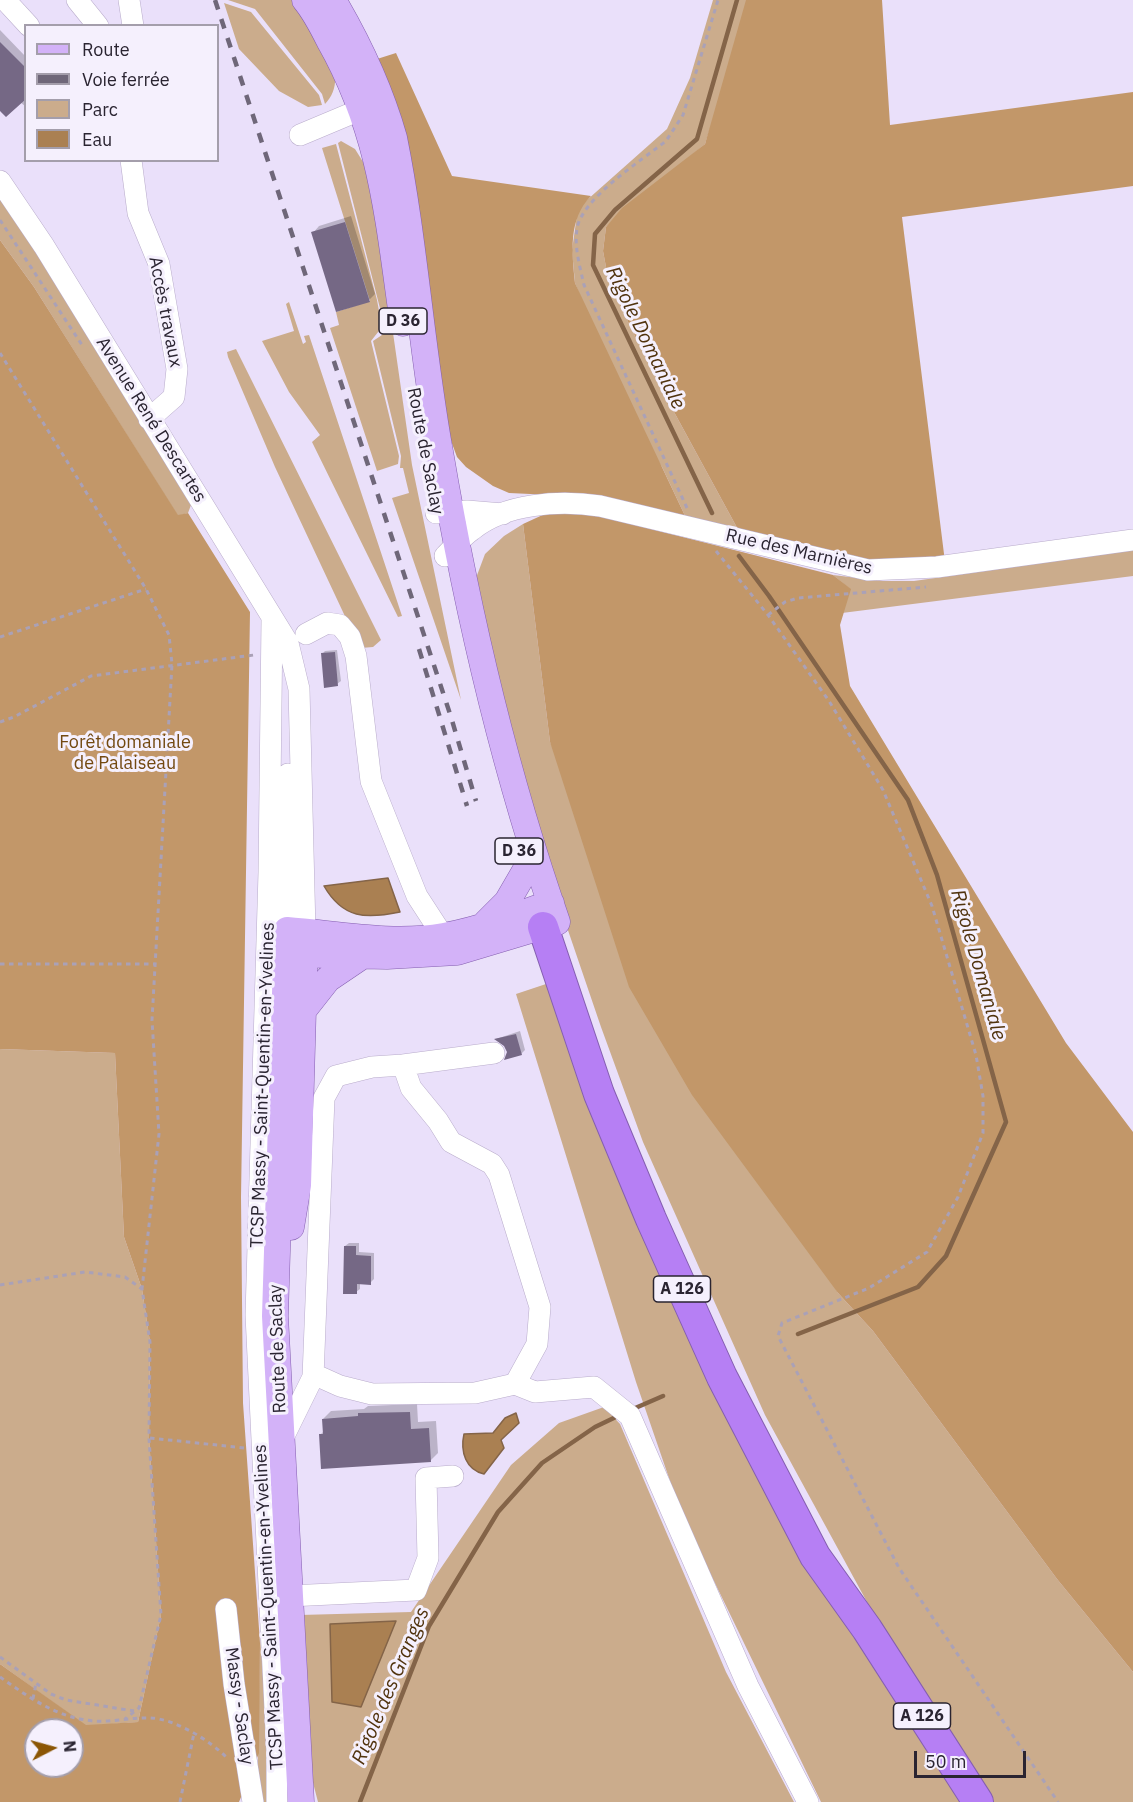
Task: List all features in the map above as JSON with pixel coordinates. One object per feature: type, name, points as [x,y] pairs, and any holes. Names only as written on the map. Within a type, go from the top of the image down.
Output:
[{"type":"highway","name":"A 126","points":[[547,915],[664,1214],[735,1367],[867,1629],[978,1802]]},
{"type":"main road","name":"Route de Saclay","points":[[305,0],[346,69],[370,130],[384,191],[415,406],[547,915]]},
{"type":"main road","name":"Route de Saclay","points":[[333,0],[356,39],[381,94],[394,138],[440,453],[444,512]]},
{"type":"main road","name":"Route de Saclay","points":[[452,549],[464,647],[525,871],[547,915]]},
{"type":"main road","points":[[483,926],[507,902],[525,871]]},
{"type":"main road","points":[[296,943],[345,936],[443,936],[483,926],[547,915]]},
{"type":"main road","points":[[296,943],[363,956],[457,952],[547,915]]},
{"type":"main road","name":"Route de Saclay","points":[[296,943],[275,1316],[271,1446],[289,1596],[301,1802]]},
{"type":"main road","points":[[275,1316],[298,1185],[302,1012],[296,943]]},
{"type":"main road","points":[[302,1012],[328,979],[363,956]]},
{"type":"main road","name":"Route de Saclay","points":[[297,1742],[309,1802]]},
{"type":"street","points":[[5,0],[27,24]]},
{"type":"street","points":[[77,0],[96,24]]},
{"type":"street","points":[[129,0],[133,24]]},
{"type":"street","points":[[300,135],[362,109]]},
{"type":"street","name":"Accès travaux","points":[[131,162],[138,213],[159,264],[177,369],[174,397],[149,419]]},
{"type":"street","name":"Avenue René Descartes","points":[[0,181],[32,227],[208,511],[272,620],[281,628],[293,663],[288,693],[296,943]]},
{"type":"street","name":"Rue des Marnières","points":[[452,549],[473,529],[504,514],[555,501],[600,506],[868,570],[937,567],[1133,540]]},
{"type":"street","name":"Rue des Marnières","points":[[444,512],[504,514]]},
{"type":"street","name":"TCSP Massy - Saint-Quentin-en-Yvelines","points":[[272,620],[269,872],[256,1315],[271,1446],[277,1802]]},
{"type":"street","points":[[306,634],[327,623],[340,625],[350,637],[356,656],[371,781],[417,896],[443,936]]},
{"type":"street","points":[[271,1446],[313,1377],[324,1098],[336,1076],[372,1067],[494,1053]]},
{"type":"street","points":[[403,1065],[411,1088],[438,1121],[452,1143],[492,1164],[499,1175],[540,1307],[537,1344],[515,1384]]},
{"type":"street","points":[[298,1185],[318,1238]]},
{"type":"street","points":[[313,1377],[320,1377],[340,1386],[372,1394],[476,1393],[515,1384],[535,1392],[594,1388],[630,1416],[748,1686],[808,1802]]},
{"type":"street","points":[[289,1596],[416,1590],[428,1558],[426,1478],[453,1476]]},
{"type":"street","name":"Massy - Saclay","points":[[226,1609],[234,1684],[253,1802]]},
{"type":"path","points":[[692,518],[588,294],[578,255],[577,227],[595,199],[666,141],[674,130],[683,115],[718,0]]},
{"type":"path","points":[[0,353],[146,589],[169,635],[172,664],[152,1020],[159,1134],[142,1289],[150,1342],[149,1438],[161,1615],[139,1708],[125,1719]]},
{"type":"path","points":[[715,551],[768,615],[829,701],[883,790],[932,906],[976,1055],[983,1105],[984,1133],[958,1197],[927,1252],[869,1288],[782,1323],[778,1336],[899,1568],[1058,1802]]},
{"type":"path","points":[[0,637],[146,589]]},
{"type":"path","points":[[768,615],[785,602]]},
{"type":"path","points":[[0,722],[14,717],[91,675],[254,655]]},
{"type":"path","points":[[0,964],[156,964]]},
{"type":"path","points":[[0,1285],[85,1272],[124,1276],[142,1289]]},
{"type":"path","points":[[149,1438],[271,1446]]},
{"type":"path","points":[[0,1657],[51,1694],[66,1700],[134,1711]]},
{"type":"path","points":[[0,1677],[51,1710],[86,1720],[153,1718],[194,1733],[217,1747],[230,1761]]},
{"type":"path","points":[[33,1699],[36,1683]]},
{"type":"path","points":[[180,1802],[194,1733]]},
{"type":"green space","points":[[228,0],[295,0],[320,37],[333,65],[335,79],[333,92],[325,104],[322,94],[255,9]]},
{"type":"green space","points":[[713,0],[752,0],[705,144],[606,227],[603,251],[609,283],[655,377],[741,535],[687,520],[662,467],[640,431],[593,327],[575,283],[572,250],[578,208],[667,129],[690,78]]},
{"type":"green space","points":[[746,0],[882,0],[890,125],[1133,92],[1133,186],[902,217],[945,562],[897,565],[741,535],[655,377],[609,283],[603,251],[606,227],[622,208],[705,144]]},
{"type":"green space","points":[[224,3],[251,12],[319,95],[322,105],[308,107],[279,91],[239,49]]},
{"type":"green space","points":[[396,53],[452,176],[591,196],[578,215],[575,225],[573,248],[575,283],[687,520],[552,495],[509,493],[493,486],[466,467],[457,457],[446,427],[377,59]]},
{"type":"green space","points":[[341,141],[355,149],[370,173],[412,465],[461,700],[392,498],[409,493],[403,468],[400,468],[401,456],[373,341],[382,335],[385,328],[338,143]]},
{"type":"green space","points":[[336,144],[377,300],[382,327],[371,341],[399,456],[398,464],[377,471],[330,328],[339,325],[336,312],[370,301],[322,148]]},
{"type":"green space","points":[[0,196],[194,497],[188,513],[178,516],[34,287],[0,240]]},
{"type":"green space","name":"Forêt domaniale de Palaiseau","points":[[0,240],[34,287],[178,515],[188,513],[250,612],[241,1197],[243,1403],[260,1643],[259,1753],[239,1802],[0,1802],[0,1664],[76,1718],[24,1718],[24,1778],[84,1778],[84,1724],[138,1722],[161,1615],[149,1438],[150,1342],[142,1289],[124,1237],[115,1053],[0,1049]]},
{"type":"green space","points":[[289,302],[303,344],[306,342],[304,336],[309,335],[402,616],[398,617],[312,442],[320,435],[289,392],[262,341],[294,331],[286,304]]},
{"type":"green space","points":[[236,349],[381,640],[373,647],[361,648],[358,644],[275,467],[228,357],[227,352]]},
{"type":"green space","points":[[580,511],[833,575],[851,589],[840,625],[850,686],[1066,1043],[1133,1132],[1133,1672],[1057,1579],[873,1331],[838,1293],[692,1095],[629,987],[550,742],[523,524],[547,513]]},
{"type":"green space","points":[[523,524],[550,742],[838,1293],[873,1331],[1057,1579],[1133,1672],[1133,1802],[993,1802],[938,1721],[867,1602],[765,1415],[643,1142],[558,901],[502,703],[476,578],[485,554],[504,536]]},
{"type":"green space","points":[[1133,550],[1133,576],[842,613],[850,589],[833,575],[883,581],[914,581]]},
{"type":"green space","points":[[549,983],[700,1351],[842,1619],[960,1802],[821,1802],[681,1513],[636,1382],[516,994]]},
{"type":"green space","points":[[0,1049],[115,1053],[124,1237],[142,1289],[150,1342],[149,1438],[161,1615],[138,1722],[86,1726],[84,1718],[75,1718],[0,1664]]},
{"type":"green space","points":[[604,1407],[620,1424],[726,1672],[794,1802],[318,1802],[311,1775],[300,1615],[411,1612],[511,1465],[559,1423]]},
{"type":"green space","points":[[260,1637],[269,1747],[269,1802],[257,1802]]},
{"type":"water","points":[[388,878],[400,912],[376,916],[347,911],[331,897],[324,886]]},
{"type":"water","points":[[516,1413],[519,1423],[501,1440],[504,1448],[484,1474],[473,1469],[464,1454],[464,1434],[493,1433],[505,1418]]},
{"type":"water","points":[[396,1621],[361,1707],[332,1702],[330,1624]]},
{"type":"building","points":[[0,42],[24,66],[24,101],[6,117],[0,111]]},
{"type":"building","points":[[345,222],[370,302],[336,312],[311,232]]},
{"type":"building","points":[[335,652],[338,686],[324,688],[321,653]]},
{"type":"building","points":[[516,1034],[522,1055],[504,1060],[507,1052],[504,1046],[494,1039]]},
{"type":"building","points":[[344,1246],[356,1246],[356,1255],[371,1256],[371,1285],[357,1284],[357,1294],[343,1294]]},
{"type":"building","points":[[410,1412],[411,1429],[429,1428],[431,1462],[321,1469],[319,1434],[323,1434],[322,1419],[358,1416],[358,1413]]},
{"type":"waterway","name":"Rigole Domaniale","points":[[712,513],[593,265],[595,234],[615,210],[697,139],[737,0]]},
{"type":"waterway","name":"Rigole Domaniale","points":[[739,556],[769,596],[908,800],[937,875],[1006,1122],[946,1256],[918,1287],[798,1334]]},
{"type":"waterway","name":"Rigole des Granges","points":[[633,1409],[663,1396]]},
{"type":"waterway","name":"Rigole des Granges","points":[[360,1802],[429,1626],[498,1512],[542,1463],[595,1427],[620,1415]]},
{"type":"railway","points":[[215,0],[451,717],[476,801]]},
{"type":"railway","points":[[419,649],[467,806]]}]
